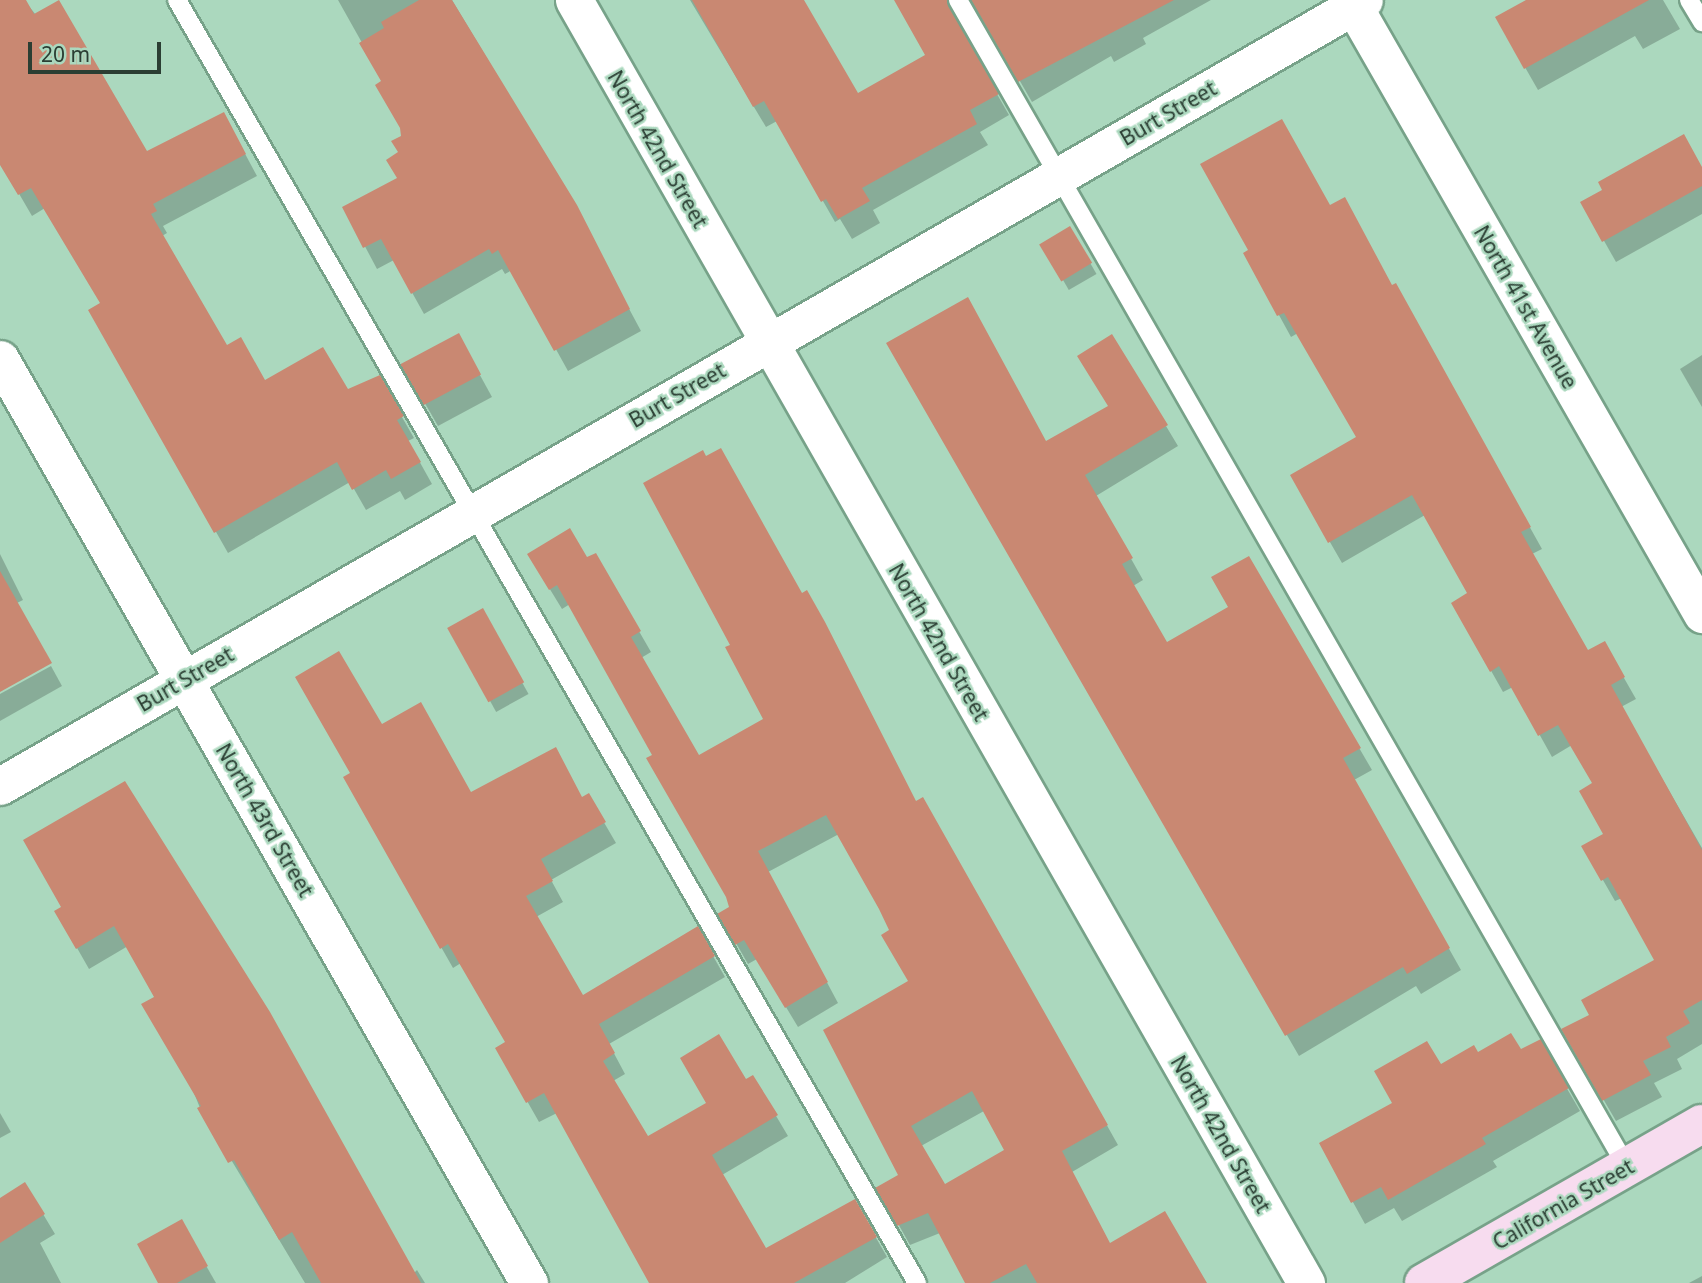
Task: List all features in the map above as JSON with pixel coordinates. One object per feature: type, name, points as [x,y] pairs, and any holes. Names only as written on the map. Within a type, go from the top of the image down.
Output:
[{"type":"street","name":"North 42nd Street","points":[[573,0],[1306,1283]]},
{"type":"street","name":"Burt Street","points":[[0,786],[1356,2]]},
{"type":"street","name":"North 41st Avenue","points":[[1356,2],[1702,614]]},
{"type":"street","name":"North 43rd Street","points":[[0,359],[529,1283]]},
{"type":"street","name":"California Street","points":[[1424,1283],[1702,1124]]},
{"type":"lane","points":[[177,0],[917,1283]]},
{"type":"lane","points":[[958,0],[1627,1167]]},
{"type":"lane","points":[[1689,0],[1702,22]]},
{"type":"building","points":[[0,0],[26,0],[34,14],[59,0],[147,151],[224,112],[246,154],[153,204],[157,211],[151,214],[227,345],[241,337],[265,380],[323,347],[348,389],[380,375],[404,416],[397,420],[421,462],[391,479],[386,470],[352,490],[337,462],[214,533],[88,310],[100,303],[31,188],[18,195],[0,165]]},
{"type":"building","points":[[419,0],[452,0],[577,205],[630,309],[554,351],[498,250],[492,254],[489,249],[411,294],[381,239],[363,248],[342,207],[397,178],[386,160],[398,152],[391,141],[401,136],[400,128],[375,85],[381,81],[359,43],[384,28],[381,22]]},
{"type":"building","points":[[692,0],[804,0],[858,93],[925,55],[894,0],[947,0],[999,94],[970,110],[977,124],[862,188],[870,201],[838,219],[826,199],[821,202],[764,101],[753,107]]},
{"type":"building","points":[[971,0],[1174,0],[1018,82]]},
{"type":"building","points":[[1526,0],[1649,0],[1524,69],[1495,17]]},
{"type":"building","points":[[1282,119],[1330,205],[1345,197],[1392,285],[1396,283],[1531,527],[1521,532],[1588,650],[1605,641],[1625,677],[1611,685],[1702,850],[1702,1000],[1683,1011],[1690,1023],[1666,1037],[1671,1047],[1643,1061],[1651,1075],[1602,1101],[1561,1029],[1589,1015],[1581,1000],[1654,960],[1608,877],[1601,881],[1581,846],[1603,834],[1579,791],[1592,783],[1558,725],[1538,736],[1499,666],[1490,672],[1451,603],[1467,593],[1412,495],[1328,543],[1290,475],[1356,437],[1284,313],[1277,316],[1243,253],[1248,250],[1200,164]]},
{"type":"building","points":[[1684,134],[1702,167],[1702,186],[1602,242],[1580,202],[1602,190],[1598,182]]},
{"type":"building","points":[[1070,226],[1092,263],[1061,281],[1039,245]]},
{"type":"building","points":[[968,297],[1046,441],[1108,406],[1077,356],[1112,334],[1168,425],[1085,475],[1133,558],[1122,564],[1167,642],[1228,607],[1211,577],[1249,556],[1361,748],[1343,758],[1450,948],[1407,974],[1403,967],[1285,1036],[886,343]]},
{"type":"building","points":[[459,333],[481,374],[422,406],[400,364]]},
{"type":"building","points":[[721,448],[802,593],[807,590],[916,801],[923,797],[1108,1125],[1062,1151],[1110,1243],[1165,1211],[1207,1283],[1037,1283],[1026,1264],[990,1283],[965,1283],[928,1213],[897,1226],[875,1188],[898,1175],[823,1030],[908,981],[881,935],[889,930],[879,909],[826,815],[758,851],[828,982],[785,1008],[744,940],[735,945],[717,914],[729,907],[726,897],[646,758],[652,755],[557,585],[549,590],[527,554],[570,528],[587,557],[596,553],[641,631],[631,637],[699,755],[763,719],[725,647],[730,645],[643,483],[703,450],[706,456]],"holes":[[[972,1091],[1004,1150],[945,1184],[911,1126]]]},
{"type":"building","points":[[0,571],[52,663],[0,692]]},
{"type":"building","points":[[483,608],[524,682],[488,702],[447,628]]},
{"type":"building","points":[[339,651],[382,724],[421,702],[471,792],[556,747],[582,797],[589,793],[606,822],[541,859],[553,881],[526,896],[583,995],[698,926],[715,956],[599,1024],[615,1053],[603,1061],[648,1136],[706,1103],[680,1058],[719,1034],[746,1079],[753,1075],[778,1115],[712,1155],[766,1248],[855,1199],[877,1237],[794,1283],[649,1283],[544,1093],[526,1103],[495,1048],[505,1042],[448,944],[440,949],[343,777],[350,773],[295,677]]},
{"type":"building","points":[[125,781],[270,1012],[421,1283],[321,1283],[292,1232],[279,1240],[234,1160],[228,1163],[197,1108],[201,1106],[141,1004],[154,997],[114,926],[76,949],[54,911],[61,907],[23,840]]},
{"type":"building","points":[[1511,1033],[1521,1049],[1541,1039],[1569,1088],[1482,1138],[1486,1144],[1388,1200],[1381,1187],[1351,1203],[1319,1143],[1392,1103],[1374,1071],[1427,1041],[1441,1064],[1474,1045],[1478,1052]]},
{"type":"building","points":[[25,1182],[45,1214],[0,1243],[0,1198]]},
{"type":"building","points":[[182,1219],[208,1266],[177,1283],[158,1283],[137,1244]]}]
